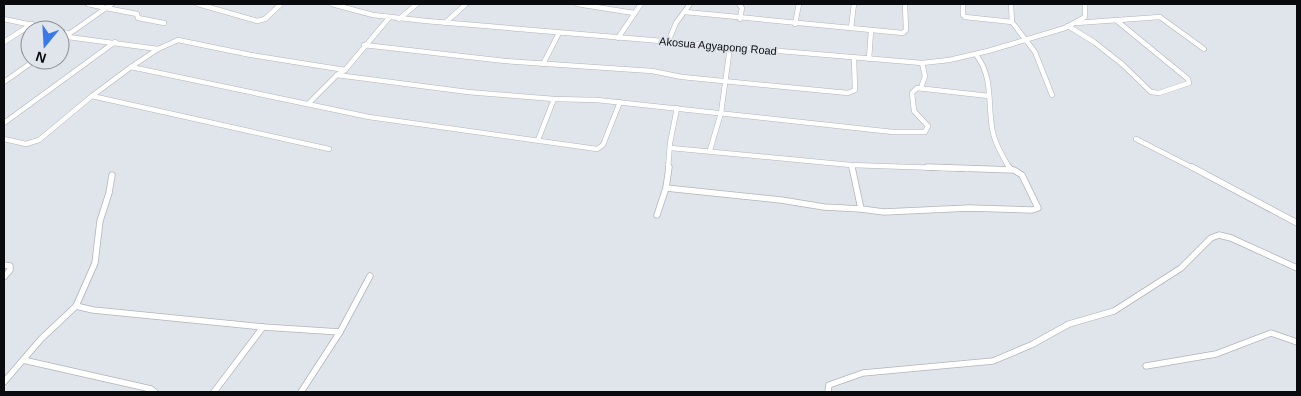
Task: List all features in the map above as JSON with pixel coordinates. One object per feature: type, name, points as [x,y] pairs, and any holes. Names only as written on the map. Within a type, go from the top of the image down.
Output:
[{"type":"street","points":[[88,4],[137,14],[138,18],[164,24]]},
{"type":"street","points":[[70,34],[112,4]]},
{"type":"street","points":[[198,4],[257,21],[265,19],[281,4]]},
{"type":"street","name":"Akosua Agyapong Road","points":[[332,4],[360,13],[389,18],[922,64],[977,56],[1076,23],[1154,17],[1163,18],[1204,49]]},
{"type":"street","points":[[399,19],[417,4]]},
{"type":"street","points":[[445,23],[466,4]]},
{"type":"street","points":[[577,4],[634,13]]},
{"type":"street","points":[[618,38],[641,4]]},
{"type":"street","points":[[668,42],[676,24],[690,4]]},
{"type":"street","points":[[739,4],[742,8],[740,19]]},
{"type":"street","points":[[796,24],[798,4]]},
{"type":"street","points":[[851,28],[854,4]]},
{"type":"street","points":[[685,12],[740,19],[903,33],[906,30],[905,4]]},
{"type":"street","points":[[963,4],[963,15],[966,17],[1012,22]]},
{"type":"street","points":[[1012,4],[1012,22],[1017,30],[1027,39],[1035,52],[1052,95]]},
{"type":"street","points":[[1076,23],[1085,17],[1085,4]]},
{"type":"street","points":[[308,104],[337,74],[345,70],[364,45],[389,18]]},
{"type":"street","points":[[4,19],[20,22]]},
{"type":"street","points":[[1067,26],[1094,42],[1122,64],[1151,92],[1159,93],[1189,83],[1188,79],[1116,20]]},
{"type":"street","points":[[869,59],[872,31]]},
{"type":"street","points":[[4,42],[20,32]]},
{"type":"street","points":[[542,64],[559,33]]},
{"type":"street","points":[[70,35],[158,49]]},
{"type":"street","points":[[4,140],[32,144],[131,67],[158,49],[178,40],[251,55],[345,70]]},
{"type":"street","points":[[4,123],[115,42]]},
{"type":"street","points":[[364,45],[466,58],[652,71],[682,77],[848,93],[854,90],[854,58]]},
{"type":"street","points":[[710,150],[721,113],[730,47]]},
{"type":"street","points":[[977,56],[986,69],[992,128],[997,146],[1010,169]]},
{"type":"street","points":[[921,88],[925,76],[922,64]]},
{"type":"street","points":[[131,67],[369,117],[590,148],[601,148],[620,102]]},
{"type":"street","points":[[4,82],[21,70]]},
{"type":"street","points":[[337,74],[440,89],[554,99],[580,98],[893,132],[925,132],[928,126],[914,111],[913,90],[921,88],[959,94],[989,96]]},
{"type":"street","points":[[92,96],[329,149]]},
{"type":"street","points":[[538,140],[554,99]]},
{"type":"street","points":[[658,215],[666,188],[671,148],[670,142],[677,108]]},
{"type":"street","points":[[1136,139],[1297,223]]},
{"type":"street","points":[[666,188],[781,200],[824,208],[884,212],[969,208],[1036,210],[1038,205],[1019,171],[1010,169],[851,165],[710,150],[671,148]]},
{"type":"street","points":[[851,165],[861,209]]},
{"type":"street","points":[[4,382],[40,340],[76,306],[95,263],[100,221],[109,194],[112,175]]},
{"type":"street","points":[[828,392],[829,385],[863,373],[960,365],[1000,358],[1031,345],[1070,324],[1087,317],[1114,311],[1181,268],[1211,238],[1219,235],[1231,238],[1297,268]]},
{"type":"street","points":[[4,265],[10,266],[10,270],[4,277]]},
{"type":"street","points":[[301,392],[340,332],[370,276]]},
{"type":"street","points":[[76,306],[93,310],[262,327],[340,332]]},
{"type":"street","points":[[214,392],[262,327]]},
{"type":"street","points":[[1146,366],[1216,354],[1270,333],[1275,333],[1297,342]]},
{"type":"street","points":[[23,360],[151,389],[155,392]]}]
